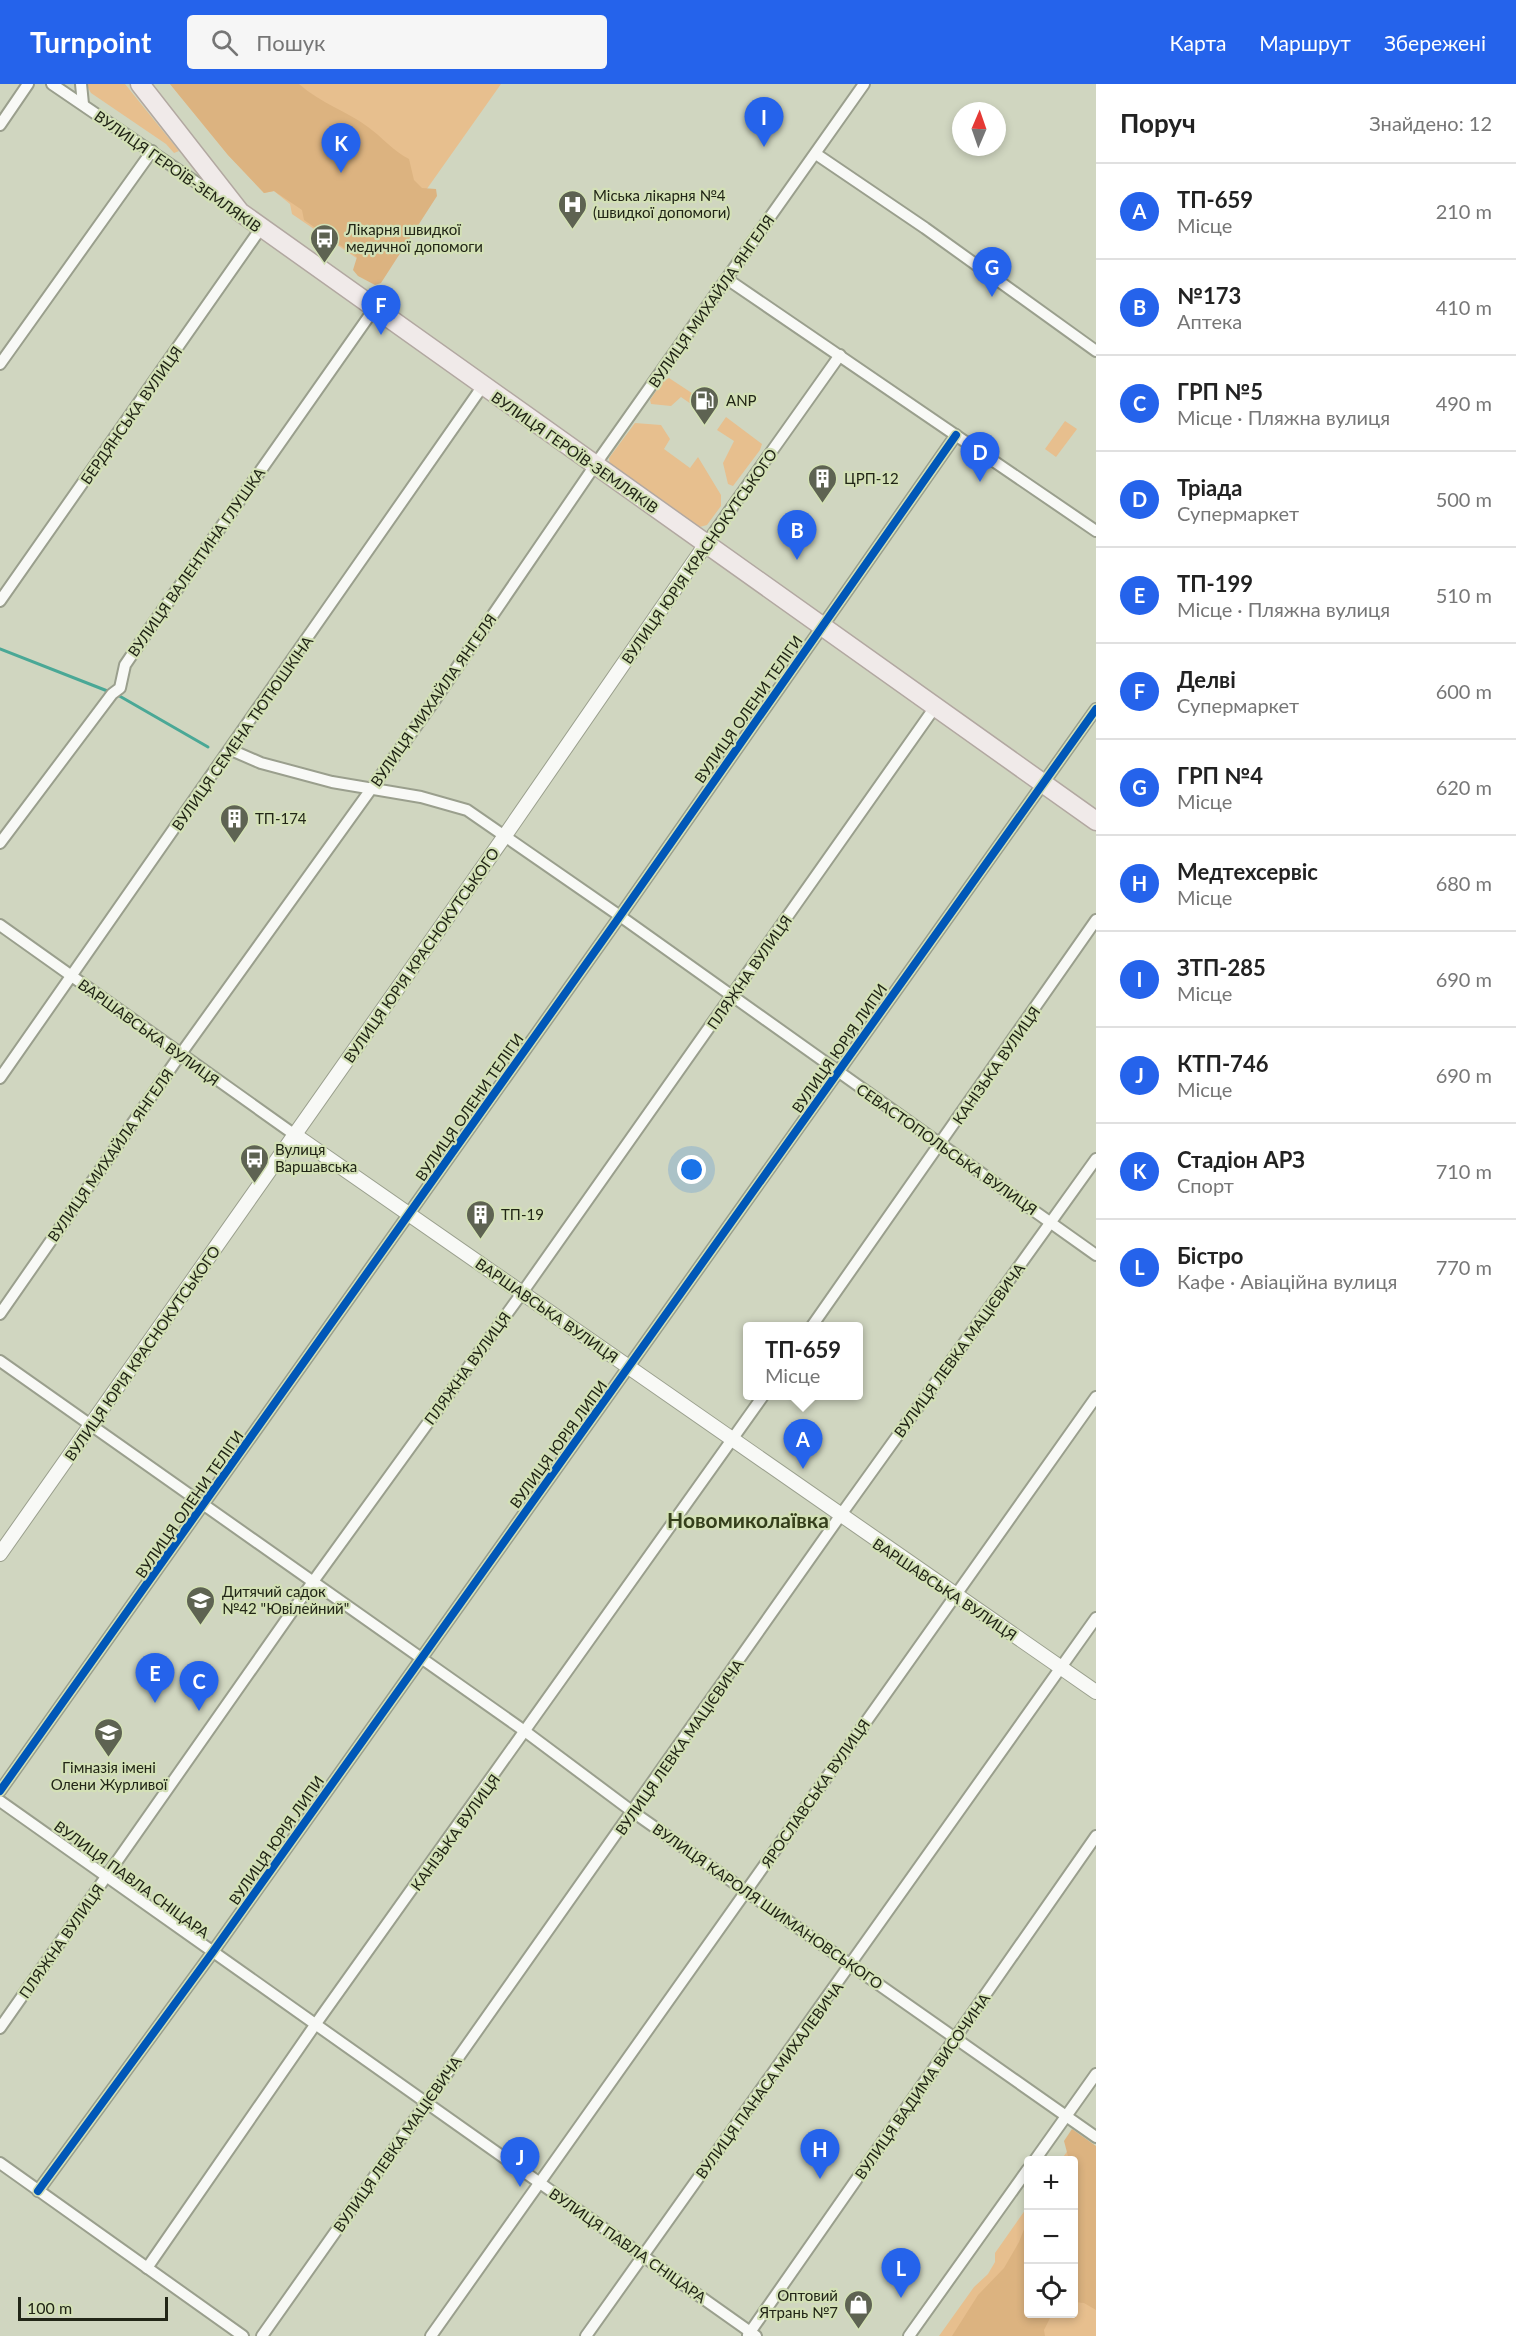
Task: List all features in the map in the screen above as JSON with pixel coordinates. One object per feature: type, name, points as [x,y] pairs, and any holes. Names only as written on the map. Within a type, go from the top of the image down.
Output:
[{"type":"main road","points":[[140,84],[240,212]]},
{"type":"main road","name":"ВУЛИЦЯ ГЕРОЇВ-ЗЕМЛЯКІВ","points":[[240,212],[482,387],[1096,821]]},
{"type":"street","points":[[0,125],[28,84]]},
{"type":"street","name":"ВУЛИЦЯ ГЕРОЇВ-ЗЕМЛЯКІВ","points":[[52,84],[240,212]]},
{"type":"street","points":[[81,84],[83,104]]},
{"type":"street","name":"ВУЛИЦЯ МИХАЙЛА ЯНГЕЛЯ","points":[[0,1314],[180,1055],[371,789],[864,84]]},
{"type":"street","points":[[0,364],[152,151]]},
{"type":"street","points":[[816,154],[925,228],[1096,351]]},
{"type":"street","name":"БЕРДЯНСЬКА ВУЛИЦЯ","points":[[0,601],[261,228]]},
{"type":"street","points":[[727,279],[1096,531]]},
{"type":"street","name":"ВУЛИЦЯ ВАЛЕНТИНА ГЛУШКА","points":[[0,843],[112,694],[120,688],[125,665],[374,309]]},
{"type":"street","name":"ВУЛИЦЯ ЮРІЯ КРАСНОКУТСЬКОГО","points":[[0,1554],[840,355]]},
{"type":"street","name":"ВУЛИЦЯ СЕМЕНА ТЮТЮШКІНА","points":[[0,1078],[231,750],[482,387]]},
{"type":"street","name":"ВУЛИЦЯ ОЛЕНИ ТЕЛІГИ","points":[[0,1791],[205,1505],[956,435]]},
{"type":"street","name":"ПЛЯЖНА ВУЛИЦЯ","points":[[0,2028],[312,1583],[522,1293],[935,707]]},
{"type":"street","name":"ВУЛИЦЯ ЮРІЯ ЛИПИ","points":[[38,2192],[213,1953],[1096,709]]},
{"type":"street","name":"СЕВАСТОПОЛЬСЬКА ВУЛИЦЯ","points":[[231,750],[261,763],[332,782],[421,797],[467,810],[620,916],[1096,1255]]},
{"type":"street","name":"КАНІЗЬКА ВУЛИЦЯ","points":[[815,1322],[1096,920]]},
{"type":"street","name":"ВАРШАВСЬКА ВУЛИЦЯ","points":[[0,925],[294,1135],[1096,1692]]},
{"type":"street","name":"ВУЛИЦЯ ЛЕВКА МАЦІЄВИЧА","points":[[262,2336],[840,1516],[1096,1159]]},
{"type":"street","name":"ВУЛИЦЯ КАРОЛЯ ШИМАНОВСЬКОГО","points":[[0,1361],[526,1732],[633,1812],[1096,2137]]},
{"type":"street","name":"ЯРОСЛАВСЬКА ВУЛИЦЯ","points":[[431,2336],[1096,1397]]},
{"type":"street","name":"КАНІЗЬКА ВУЛИЦЯ","points":[[147,2268],[315,2025],[526,1732],[760,1400]]},
{"type":"street","name":"ВУЛИЦЯ ПАНАСА МИХАЛЕВИЧА","points":[[586,2336],[1096,1618]]},
{"type":"street","name":"ВУЛИЦЯ ПАВЛА СНІЦАРА","points":[[0,1802],[751,2334]]},
{"type":"street","name":"ВУЛИЦЯ ВАДИМА ВИСОЧИНА","points":[[751,2334],[1096,1836]]},
{"type":"street","points":[[1038,2156],[1096,2074]]},
{"type":"street","points":[[0,2163],[243,2336]]},
{"type":"street","points":[[909,2336],[1024,2176]]},
{"type":"shaded area","points":[[86,84],[125,84],[179,151],[174,153],[166,144],[91,93]]},
{"type":"shaded area","points":[[170,84],[501,84],[371,268],[292,214],[290,204],[274,191],[264,193],[228,155]]},
{"type":"shaded area","points":[[170,84],[299,84],[316,97],[359,121],[409,159],[414,180],[422,188],[436,189],[437,196],[381,283],[375,285],[358,276],[353,270],[357,257],[304,220],[302,210],[274,191],[264,193],[228,155]]},
{"type":"shaded area","points":[[669,378],[707,403],[701,411],[681,397],[671,406],[651,404],[650,400],[663,381]]},
{"type":"shaded area","points":[[726,417],[762,444],[733,486],[728,484],[723,463],[734,441],[717,430]]},
{"type":"shaded area","points":[[1065,421],[1077,429],[1056,457],[1045,449]]},
{"type":"shaded area","points":[[635,423],[661,425],[670,439],[664,449],[690,468],[698,457],[721,495],[721,506],[707,525],[696,528],[610,466],[609,458]]},
{"type":"shaded area","points":[[1072,2129],[1096,2146],[1096,2310],[1078,2302],[1078,2156],[1068,2156],[1064,2141]]},
{"type":"shaded area","points":[[1076,2139],[1096,2153],[1096,2336],[939,2336],[974,2287],[988,2274],[995,2262],[995,2253],[1024,2212],[1024,2318],[1078,2318],[1078,2156],[1064,2156]]},
{"type":"shaded area","points":[[1024,2229],[1024,2318],[1050,2318],[1044,2330],[1045,2336],[952,2336],[978,2295],[1004,2268]]},
{"type":"waterway","points":[[0,649],[110,692]]},
{"type":"waterway","points":[[116,694],[208,747]]},
{"type":"cycle path","points":[[0,1791],[620,916],[956,435]]},
{"type":"cycle path","points":[[38,2191],[212,1953],[1096,709]]},
{"type":"place","name":"ЗТП-285","points":[[764,147]]},
{"type":"place","name":"Стадіон АРЗ","points":[[341,173]]},
{"type":"place","name":"Міська лікарня №4 (швидкої допомоги)","points":[[572,230]]},
{"type":"place","name":"Лікарня швидкої медичної допомоги","points":[[325,264]]},
{"type":"place","name":"ГРП №4","points":[[992,297]]},
{"type":"place","name":"Делві","points":[[381,335]]},
{"type":"place","name":"ANP","points":[[705,426]]},
{"type":"place","name":"Тріада","points":[[980,482]]},
{"type":"place","name":"ЦРП-12","points":[[823,504]]},
{"type":"place","name":"№173","points":[[797,560]]},
{"type":"place","name":"ТП-174","points":[[234,844]]},
{"type":"place","name":"Вулиця Варшавська","points":[[254,1184]]},
{"type":"place","name":"ТП-19","points":[[480,1240]]},
{"type":"place","name":"ТП-659","points":[[803,1469]]},
{"type":"place","name":"Дитячий садок №42 \"Ювілейний\"","points":[[201,1626]]},
{"type":"place","name":"ТП-199","points":[[155,1703]]},
{"type":"place","name":"ГРП №5","points":[[199,1711]]},
{"type":"place","name":"Гімназія імені Олени Журливої","points":[[109,1758]]},
{"type":"place","name":"Медтехсервіс","points":[[820,2179]]},
{"type":"place","name":"КТП-746","points":[[520,2187]]},
{"type":"place","name":"Бістро","points":[[901,2298]]},
{"type":"place","name":"Оптовий Ятрань №7","points":[[859,2330]]},
{"type":"district","name":"Новомиколаївка","points":[[748,1519]]}]
